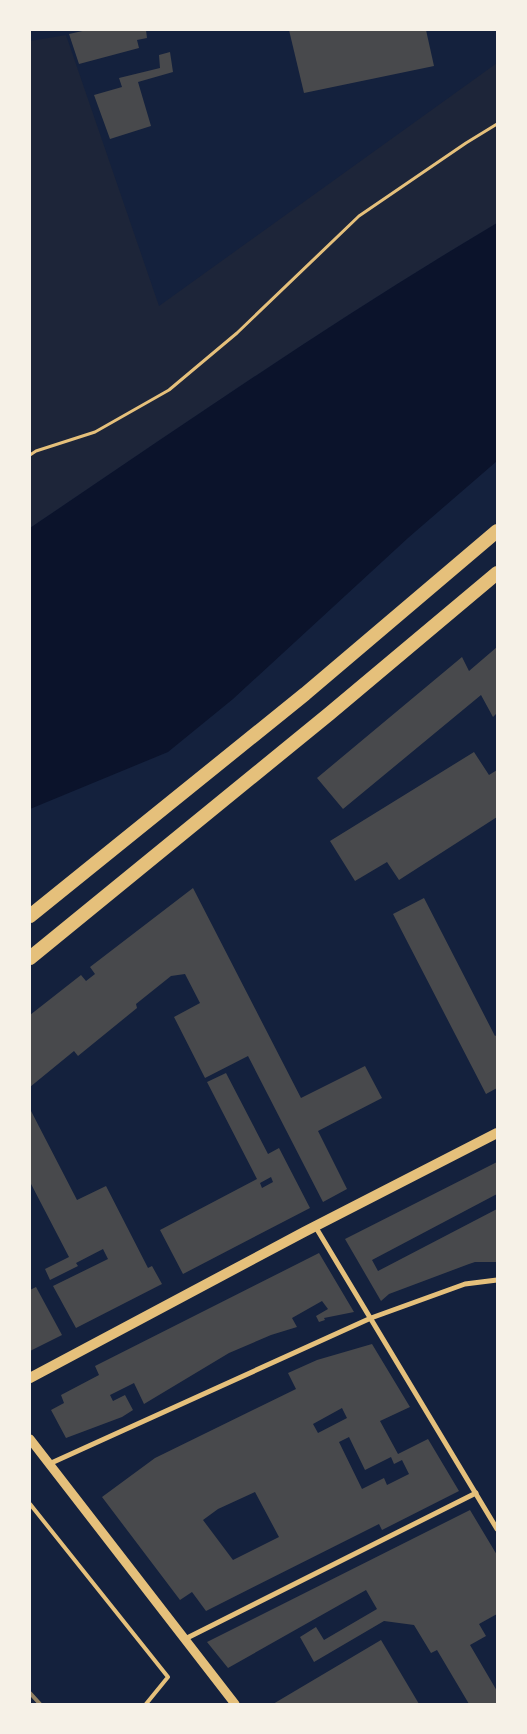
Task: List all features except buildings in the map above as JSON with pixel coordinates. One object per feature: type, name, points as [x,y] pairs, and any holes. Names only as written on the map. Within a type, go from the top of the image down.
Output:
[{"type":"highway","points":[[30,916],[305,694],[497,531]]},
{"type":"highway","points":[[30,958],[329,714],[497,573]]},
{"type":"main road","points":[[31,1378],[315,1226],[497,1133]]},
{"type":"street","points":[[315,1226],[497,1529]]},
{"type":"street","points":[[49,1464],[371,1318],[465,1284],[497,1280]]},
{"type":"street","points":[[30,1439],[235,1704]]},
{"type":"street","points":[[185,1639],[476,1493]]},
{"type":"lane","points":[[30,1504],[168,1677],[146,1704]]},
{"type":"path","points":[[30,455],[36,451],[95,432],[169,390],[237,333],[360,216],[466,143],[497,124]]},
{"type":"shaded area","points":[[66,35],[159,306],[497,63],[497,223],[378,296],[30,528],[30,41]]},
{"type":"shaded area","points":[[497,223],[497,461],[408,538],[233,699],[168,752],[30,809],[30,528],[378,296]]},
{"type":"railway","points":[[30,1693],[40,1704]]}]
